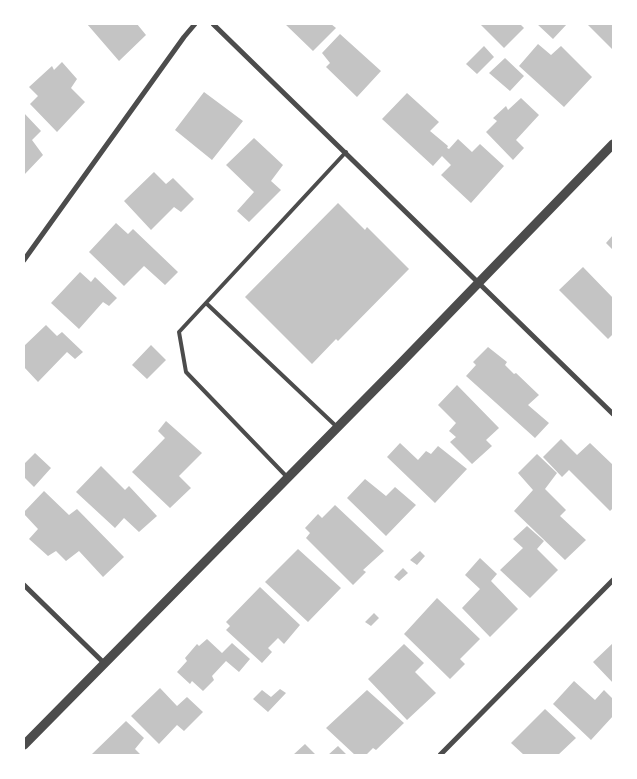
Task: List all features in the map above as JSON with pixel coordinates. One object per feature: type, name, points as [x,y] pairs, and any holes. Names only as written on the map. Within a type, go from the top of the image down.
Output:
[{"type":"street","points":[[24,260],[184,37],[196,24]]},
{"type":"street","points":[[213,24],[613,414]]},
{"type":"street","points":[[24,745],[338,427],[613,144]]},
{"type":"street","points":[[440,755],[613,580]]},
{"type":"street","points":[[24,585],[105,664]]},
{"type":"lane","points":[[288,478],[186,372],[180,332],[346,152]]},
{"type":"lane","points":[[206,303],[338,427]]},
{"type":"building","points":[[87,24],[137,24],[146,35],[119,61]]},
{"type":"building","points":[[285,24],[331,24],[336,28],[313,51]]},
{"type":"building","points":[[480,24],[520,24],[524,28],[504,48]]},
{"type":"building","points":[[537,24],[567,24],[553,39]]},
{"type":"building","points":[[587,24],[613,24],[613,50]]},
{"type":"building","points":[[340,34],[381,71],[357,97],[326,67],[330,63],[322,53]]},
{"type":"building","points":[[538,44],[551,55],[561,46],[592,77],[564,107],[519,66]]},
{"type":"building","points":[[484,46],[494,57],[477,74],[466,64]]},
{"type":"building","points":[[505,58],[524,76],[510,91],[489,73]]},
{"type":"building","points":[[62,62],[77,79],[71,88],[85,102],[57,132],[30,104],[38,96],[29,87],[52,66],[54,70]]},
{"type":"building","points":[[204,92],[243,121],[212,160],[175,130]]},
{"type":"building","points":[[407,93],[439,122],[430,131],[448,146],[447,148],[449,149],[458,139],[472,152],[480,144],[504,166],[471,203],[441,175],[451,165],[442,156],[433,166],[382,119]]},
{"type":"building","points":[[521,98],[539,115],[516,140],[524,148],[513,160],[486,132],[497,121],[493,118],[506,106],[508,110]]},
{"type":"building","points":[[24,113],[41,131],[32,140],[43,155],[24,175]]},
{"type":"building","points":[[254,138],[283,165],[271,181],[281,190],[249,222],[237,211],[254,192],[226,165]]},
{"type":"building","points":[[154,172],[166,184],[173,178],[194,199],[181,212],[174,207],[151,230],[124,201]]},
{"type":"building","points":[[338,203],[365,230],[367,227],[409,269],[338,341],[336,339],[312,364],[245,297]]},
{"type":"building","points":[[116,223],[128,234],[133,229],[178,272],[165,285],[144,266],[124,286],[89,252]]},
{"type":"building","points":[[613,235],[613,250],[606,243]]},
{"type":"building","points":[[583,267],[613,298],[613,334],[608,339],[559,290]]},
{"type":"building","points":[[80,272],[91,282],[95,277],[117,298],[109,306],[103,302],[79,329],[51,303]]},
{"type":"building","points":[[46,325],[57,336],[62,332],[83,352],[75,359],[67,352],[38,382],[24,367],[24,346]]},
{"type":"building","points":[[151,345],[166,360],[147,379],[132,365]]},
{"type":"building","points":[[488,347],[507,362],[505,365],[539,395],[528,405],[549,423],[535,438],[466,376],[476,365],[473,362]]},
{"type":"building","points":[[457,385],[499,428],[486,440],[492,446],[472,464],[450,442],[456,437],[449,431],[456,423],[438,405]]},
{"type":"building","points":[[166,421],[202,453],[179,476],[191,488],[170,508],[132,472],[165,438],[158,431]]},
{"type":"building","points":[[561,439],[577,455],[590,443],[613,465],[613,508],[610,511],[569,470],[562,477],[543,457]]},
{"type":"building","points":[[400,443],[418,460],[426,451],[431,454],[438,446],[467,469],[435,503],[387,457]]},
{"type":"building","points":[[35,453],[51,468],[34,487],[24,479],[24,464]]},
{"type":"building","points":[[537,454],[557,473],[545,489],[566,510],[560,516],[586,540],[565,560],[514,511],[533,490],[518,473]]},
{"type":"building","points":[[101,466],[125,490],[129,486],[157,516],[139,532],[124,518],[115,528],[76,492]]},
{"type":"building","points":[[365,479],[386,496],[395,487],[416,505],[386,536],[347,498]]},
{"type":"building","points":[[44,491],[69,515],[77,509],[124,557],[103,577],[79,551],[66,561],[56,551],[48,556],[29,539],[38,529],[24,512]]},
{"type":"building","points":[[335,505],[384,551],[363,570],[366,572],[353,585],[306,538],[310,533],[305,528],[318,514],[322,518]]},
{"type":"building","points":[[527,526],[544,541],[537,549],[558,570],[530,598],[500,570],[523,548],[513,539]]},
{"type":"building","points":[[298,549],[341,588],[308,622],[265,582]]},
{"type":"building","points":[[420,551],[425,556],[417,565],[410,560]]},
{"type":"building","points":[[480,558],[497,574],[491,581],[518,609],[490,637],[462,608],[480,589],[465,575]]},
{"type":"building","points":[[403,568],[408,573],[399,581],[394,577]]},
{"type":"building","points":[[260,587],[300,625],[284,644],[278,638],[268,648],[272,652],[262,663],[226,630],[230,626],[226,622]]},
{"type":"building","points":[[437,598],[480,639],[460,659],[465,664],[450,679],[404,634]]},
{"type":"building","points":[[374,613],[379,618],[371,626],[365,622]]},
{"type":"building","points":[[207,639],[222,653],[232,643],[250,659],[239,672],[226,661],[212,676],[214,680],[203,691],[192,681],[190,684],[177,672],[187,661],[185,658],[197,644],[199,646]]},
{"type":"building","points":[[613,643],[613,683],[593,662]]},
{"type":"building","points":[[404,644],[424,663],[415,672],[436,693],[407,720],[368,679]]},
{"type":"building","points":[[574,681],[595,700],[604,690],[613,699],[613,716],[591,740],[553,704]]},
{"type":"building","points":[[160,688],[177,706],[187,697],[203,712],[184,731],[177,725],[159,744],[131,716]]},
{"type":"building","points":[[280,689],[286,693],[268,712],[253,699],[262,690],[271,697]]},
{"type":"building","points":[[367,690],[404,723],[376,750],[373,748],[366,755],[355,755],[326,728]]},
{"type":"building","points":[[545,709],[576,738],[558,755],[524,755],[511,743]]},
{"type":"building","points":[[126,721],[144,738],[135,749],[141,755],[91,755]]},
{"type":"building","points":[[305,744],[316,755],[293,755]]},
{"type":"building","points":[[338,746],[347,755],[328,755]]}]
